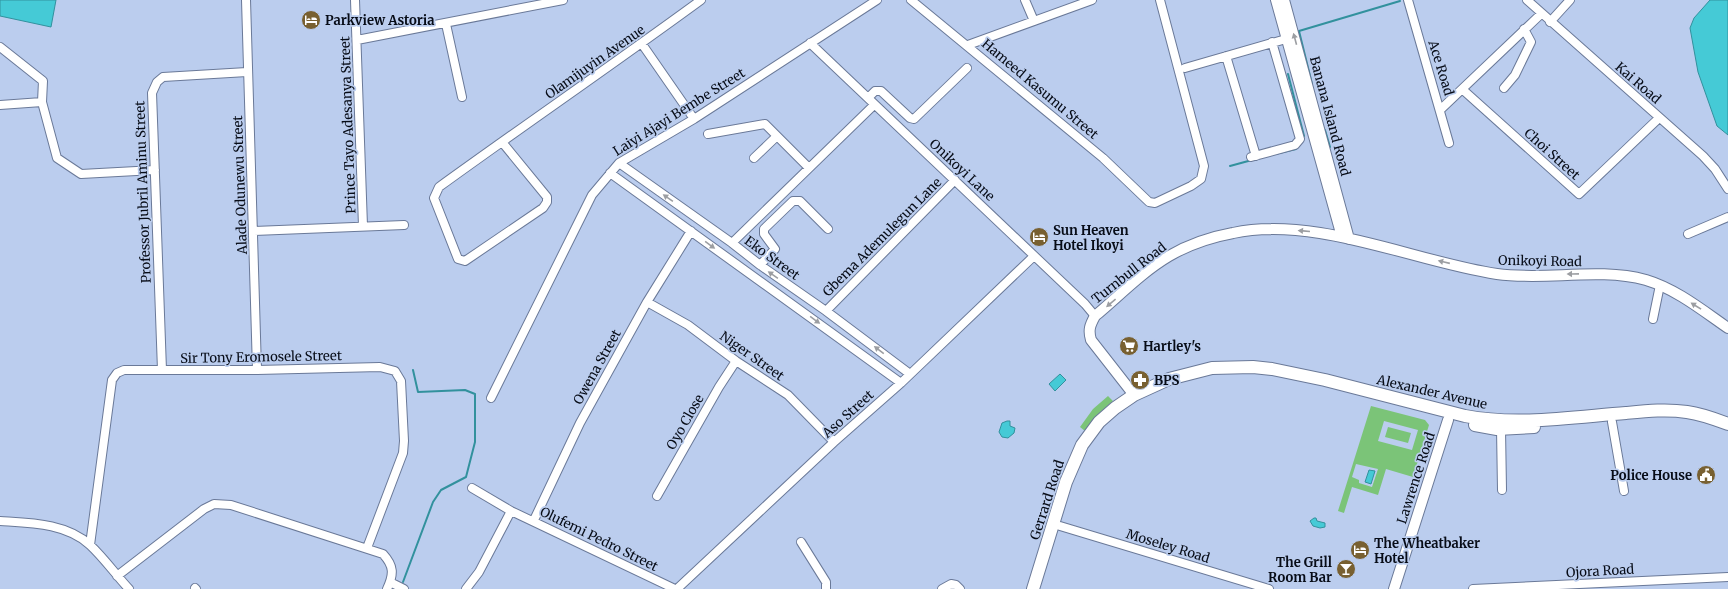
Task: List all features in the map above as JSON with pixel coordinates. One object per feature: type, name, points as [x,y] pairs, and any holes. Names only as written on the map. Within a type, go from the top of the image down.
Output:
[{"type":"main road","name":"Alexander Avenue","points":[[1134,399],[1170,379],[1196,371],[1212,368],[1253,367],[1325,380],[1472,418],[1512,420],[1676,410],[1708,416],[1728,424]]},
{"type":"main road","name":"Alexander Avenue","points":[[1134,399],[1196,378],[1222,374],[1252,375],[1303,383],[1448,420],[1501,429],[1675,418],[1710,425],[1728,432]]},
{"type":"main road","points":[[1041,589],[1075,476],[1086,452],[1112,420],[1134,399]]},
{"type":"main road","name":"Gerrard Road","points":[[1033,589],[1075,457],[1099,422],[1134,399]]},
{"type":"street","name":"Alade Odunewu Street","points":[[246,0],[257,370]]},
{"type":"street","name":"Prince Tayo Adesanya Street","points":[[355,0],[364,226]]},
{"type":"street","points":[[357,40],[446,24],[563,0]]},
{"type":"street","name":"Olamijuyin Avenue","points":[[502,142],[546,197],[547,202],[543,208],[505,235],[462,262],[458,260],[434,198],[439,187],[502,142],[642,44],[701,0]]},
{"type":"street","name":"Laiyi Ajayi Bembe Street","points":[[491,398],[592,195],[619,163],[694,119],[877,0]]},
{"type":"street","name":"Hameed Kasumu Street","points":[[911,0],[968,45],[1103,158],[1149,202],[1155,203],[1201,179],[1204,166],[1160,0]]},
{"type":"street","points":[[1025,0],[1034,21]]},
{"type":"street","points":[[968,45],[1034,21],[1071,4],[1092,0]]},
{"type":"street","name":"Banana Island Road","points":[[1276,0],[1286,39],[1346,238]]},
{"type":"street","name":"Banana Island Road","points":[[1284,0],[1346,238]]},
{"type":"street","name":"Ace Road","points":[[1408,0],[1449,142]]},
{"type":"street","name":"Kai Road","points":[[1527,0],[1550,22],[1703,156],[1715,169],[1728,189]]},
{"type":"street","points":[[1550,22],[1570,0]]},
{"type":"street","points":[[1441,110],[1541,14]]},
{"type":"street","points":[[446,24],[462,97]]},
{"type":"street","points":[[1504,88],[1515,75],[1531,42],[1524,30]]},
{"type":"street","points":[[1185,68],[1286,39]]},
{"type":"street","points":[[1226,56],[1254,156],[1295,146],[1300,139],[1272,42]]},
{"type":"street","name":"Onikoyi Lane","points":[[810,43],[1085,304],[1095,316]]},
{"type":"street","points":[[642,44],[694,119]]},
{"type":"street","points":[[0,47],[44,81],[42,102],[57,158],[81,174],[155,170]]},
{"type":"street","points":[[868,98],[875,91],[881,91],[910,118],[914,119],[967,68]]},
{"type":"street","name":"Professor Jubril Aminu Street","points":[[162,370],[152,94],[157,82],[163,77],[247,72]]},
{"type":"street","name":"Choi Street","points":[[1462,89],[1579,194],[1660,118]]},
{"type":"street","points":[[0,105],[42,102]]},
{"type":"street","points":[[732,243],[874,105]]},
{"type":"street","points":[[708,134],[763,123],[809,168]]},
{"type":"street","points":[[754,158],[777,136]]},
{"type":"street","name":"Eko Street","points":[[619,163],[826,311],[910,374]]},
{"type":"street","name":"Eko Street","points":[[610,173],[887,372],[901,384]]},
{"type":"street","name":"Gbema Ademulegun Lane","points":[[826,311],[955,180]]},
{"type":"street","points":[[760,265],[775,249],[764,234],[764,229],[793,201],[800,201],[828,229]]},
{"type":"street","points":[[1688,234],[1728,217]]},
{"type":"street","points":[[254,231],[404,225]]},
{"type":"street","name":"Turnbull Road","points":[[1134,399],[1091,340],[1089,333],[1090,324],[1095,316],[1169,256],[1210,238],[1235,232],[1266,229],[1308,232],[1346,238]]},
{"type":"street","name":"Owena Street","points":[[534,520],[580,423],[647,302],[691,231]]},
{"type":"street","name":"Onikoyi Road","points":[[1346,238],[1498,274],[1629,276],[1660,285],[1698,307],[1728,328]]},
{"type":"street","name":"Aso Street","points":[[676,589],[834,442],[901,384],[1034,256]]},
{"type":"street","points":[[1653,319],[1660,285]]},
{"type":"street","name":"Niger Street","points":[[647,302],[688,325],[736,361],[788,396],[834,442]]},
{"type":"street","name":"Oyo Close","points":[[657,496],[719,387],[736,361]]},
{"type":"street","name":"Sir Tony Eromosele Street","points":[[90,544],[112,380],[117,372],[124,370],[257,370],[380,367],[390,369],[401,381],[404,441],[403,452],[367,548]]},
{"type":"street","name":"Lawrence Road","points":[[1394,589],[1448,420]]},
{"type":"street","points":[[1612,422],[1624,491]]},
{"type":"street","points":[[1501,429],[1502,490]]},
{"type":"street","name":"Olufemi Pedro Street","points":[[472,488],[511,511],[534,520],[676,589]]},
{"type":"street","points":[[116,576],[204,509],[222,503],[383,554],[389,561],[392,568],[389,586],[404,589]]},
{"type":"street","points":[[466,589],[479,572],[511,511]]},
{"type":"street","points":[[0,521],[56,527],[90,544],[116,576],[129,589]]},
{"type":"street","name":"Moseley Road","points":[[1060,526],[1269,589]]},
{"type":"street","points":[[801,542],[826,582],[826,589]]},
{"type":"street","name":"Ojora Road","points":[[1473,589],[1728,577]]},
{"type":"street","points":[[942,589],[951,584],[956,585],[960,589]]},
{"type":"shaded area","points":[[0,0],[56,0],[51,27],[0,16]]},
{"type":"shaded area","points":[[1710,0],[1728,0],[1728,135],[1717,126],[1698,72],[1690,28],[1694,18]]},
{"type":"shaded area","points":[[1060,374],[1066,380],[1055,391],[1049,384]]},
{"type":"shaded area","points":[[1108,396],[1113,401],[1096,416],[1085,431],[1080,427],[1093,409]]},
{"type":"shaded area","points":[[1371,406],[1425,420],[1429,425],[1413,477],[1386,469],[1378,495],[1352,487],[1344,513],[1338,511]],"holes":[[[1384,421],[1418,430],[1412,450],[1378,441]],[[1356,464],[1378,469],[1372,487],[1359,483],[1359,480],[1352,477]]]},
{"type":"shaded area","points":[[1010,421],[1010,426],[1015,428],[1014,433],[1008,438],[1002,437],[999,432],[1002,423]]},
{"type":"shaded area","points":[[1388,427],[1411,433],[1408,443],[1385,437]]},
{"type":"shaded area","points":[[1369,470],[1375,471],[1371,484],[1365,482]]},
{"type":"shaded area","points":[[1316,518],[1317,521],[1325,523],[1325,527],[1320,528],[1313,526],[1310,521]]},
{"type":"waterway","points":[[1312,84],[1299,31],[1400,1]]},
{"type":"waterway","points":[[1288,74],[1304,136],[1302,138]]},
{"type":"waterway","points":[[1325,130],[1330,147]]},
{"type":"waterway","points":[[1275,154],[1296,149],[1297,147]]},
{"type":"waterway","points":[[1230,166],[1252,160]]},
{"type":"waterway","points":[[403,582],[433,502],[441,490],[466,477],[475,442],[475,394],[465,390],[418,392],[413,370]]},
{"type":"place","name":"Parkview Astoria","points":[[311,20]]},
{"type":"place","name":"Sun Heaven Hotel Ikoyi","points":[[1039,237]]},
{"type":"place","name":"Hartley's","points":[[1129,346]]},
{"type":"place","name":"BPS","points":[[1140,380]]},
{"type":"place","name":"Police House","points":[[1706,475]]},
{"type":"place","name":"The Wheatbaker Hotel","points":[[1360,550]]},
{"type":"place","name":"The Grill Room Bar","points":[[1346,569]]}]
